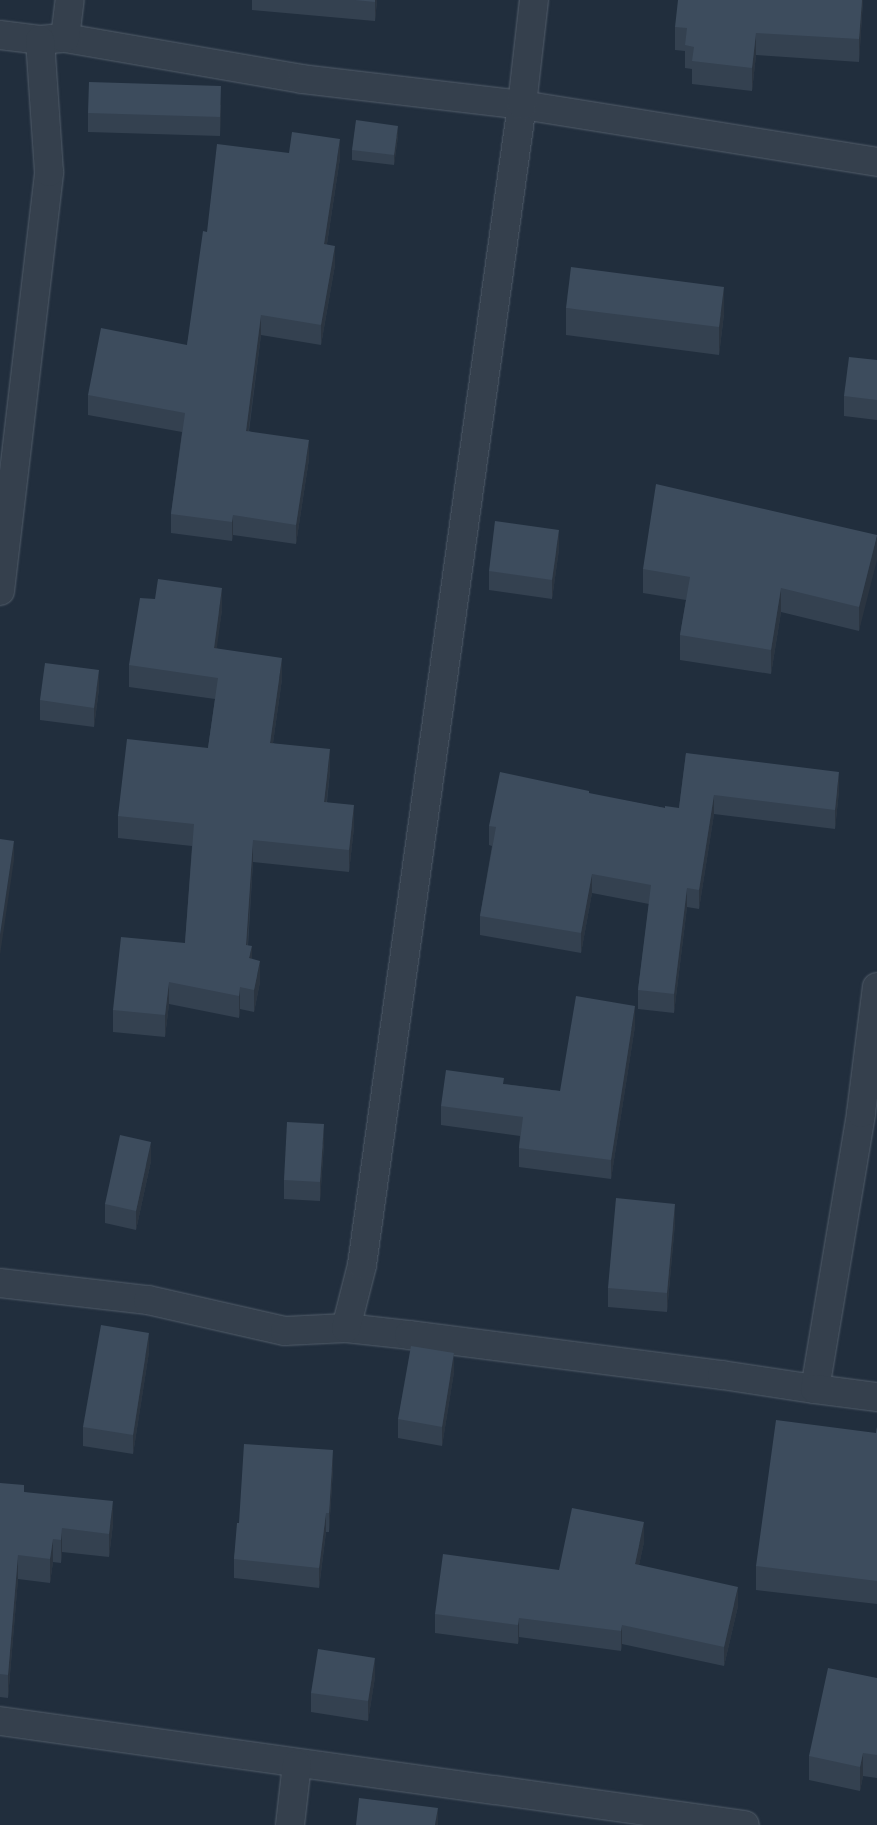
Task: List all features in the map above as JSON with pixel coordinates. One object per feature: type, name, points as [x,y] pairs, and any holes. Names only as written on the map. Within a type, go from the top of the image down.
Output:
[{"type":"street","points":[[0,591],[49,172],[52,39],[70,0]]},
{"type":"street","points":[[346,1328],[362,1265],[522,105],[534,0]]},
{"type":"street","points":[[0,34],[52,39],[302,79],[522,105],[877,162]]},
{"type":"street","points":[[815,1389],[861,1113],[877,987]]},
{"type":"street","points":[[0,1283],[148,1300],[285,1331],[346,1328],[877,1396]]},
{"type":"street","points":[[0,1721],[297,1764],[745,1825]]},
{"type":"street","points":[[290,1825],[297,1764]]},
{"type":"building","points":[[355,0],[375,0],[375,2]]},
{"type":"building","points":[[678,0],[862,0],[859,39],[756,33],[752,68],[692,61],[694,47],[685,45],[687,28],[675,27]]},
{"type":"building","points":[[89,82],[221,86],[220,117],[88,113]]},
{"type":"building","points":[[356,120],[398,126],[394,155],[352,150]]},
{"type":"building","points":[[292,132],[340,139],[324,244],[335,246],[321,325],[261,315],[246,431],[309,440],[296,525],[233,515],[232,522],[171,514],[185,413],[88,395],[101,328],[187,345],[203,231],[207,232],[217,144],[289,153]]},
{"type":"building","points":[[571,267],[724,287],[719,327],[566,308]]},
{"type":"building","points":[[849,357],[877,360],[877,400],[844,396]]},
{"type":"building","points":[[656,484],[877,535],[859,607],[781,588],[771,650],[680,635],[690,577],[643,569]]},
{"type":"building","points":[[495,521],[559,530],[552,580],[489,571]]},
{"type":"building","points":[[158,579],[222,588],[214,648],[282,658],[270,743],[330,749],[324,802],[354,805],[349,850],[253,840],[246,945],[252,946],[249,958],[260,961],[254,990],[240,987],[239,996],[169,982],[165,1015],[113,1010],[121,937],[185,943],[194,824],[118,816],[127,739],[208,748],[218,678],[129,665],[140,598],[155,599]]},
{"type":"building","points":[[45,663],[99,670],[94,708],[40,700]]},
{"type":"building","points":[[686,753],[839,772],[835,810],[714,795],[699,890],[687,888],[674,994],[638,990],[651,885],[592,874],[581,933],[480,916],[496,827],[489,826],[500,772],[589,791],[589,793],[665,808],[665,806],[679,808]]},
{"type":"building","points":[[0,839],[14,841],[0,935]]},
{"type":"building","points":[[576,996],[635,1006],[611,1160],[519,1148],[523,1117],[441,1106],[446,1070],[504,1078],[503,1084],[560,1091]]},
{"type":"building","points":[[287,1122],[324,1124],[320,1182],[284,1180]]},
{"type":"building","points":[[120,1135],[151,1142],[136,1211],[105,1204]]},
{"type":"building","points":[[616,1198],[675,1204],[667,1293],[608,1288]]},
{"type":"building","points":[[101,1325],[149,1333],[133,1435],[83,1427]]},
{"type":"building","points":[[411,1346],[454,1353],[442,1427],[398,1419]]},
{"type":"building","points":[[776,1420],[876,1433],[877,1427],[877,1581],[756,1566]]},
{"type":"building","points":[[244,1444],[333,1450],[329,1513],[326,1513],[319,1568],[234,1559],[237,1523],[239,1523]]},
{"type":"building","points":[[0,1483],[24,1485],[24,1492],[113,1501],[109,1534],[62,1528],[61,1540],[53,1539],[50,1559],[18,1555],[8,1675],[0,1674]]},
{"type":"building","points":[[572,1508],[644,1522],[635,1564],[738,1587],[724,1647],[622,1625],[621,1631],[519,1618],[518,1625],[435,1614],[443,1554],[559,1570]]},
{"type":"building","points":[[318,1649],[375,1658],[368,1701],[311,1693]]},
{"type":"building","points":[[828,1668],[877,1678],[877,1755],[863,1753],[860,1767],[809,1756]]},
{"type":"building","points":[[359,1798],[438,1808],[435,1825],[356,1825]]}]
